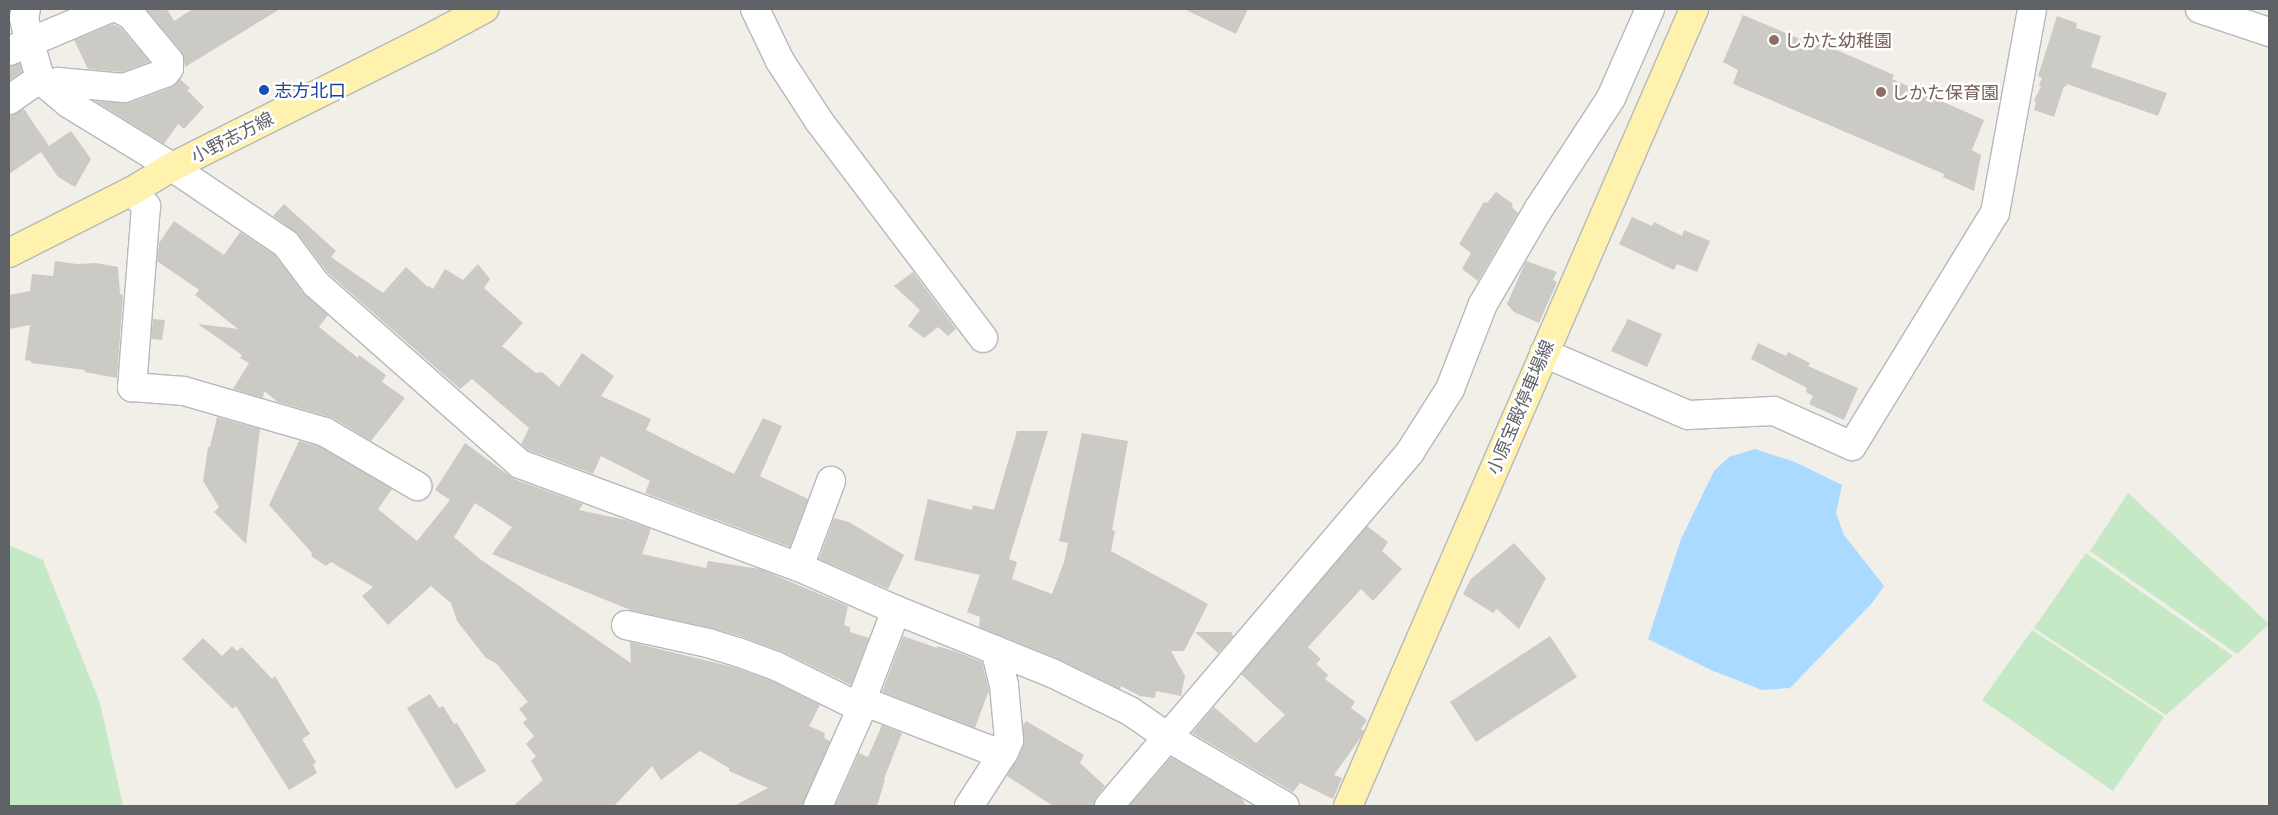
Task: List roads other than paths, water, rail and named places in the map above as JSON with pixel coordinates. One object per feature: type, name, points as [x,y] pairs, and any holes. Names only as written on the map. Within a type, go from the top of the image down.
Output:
[{"type":"main road","name":"小野志方線","points":[[9,253],[132,191],[172,166],[428,39],[484,9]]},
{"type":"main road","name":"小原宝殿停車場線","points":[[1348,806],[1694,9]]},
{"type":"street","points":[[26,9],[19,47],[44,82],[68,103],[172,166],[286,244],[316,284],[520,464],[799,567],[896,610],[1052,673],[1130,711],[1169,738],[1285,806]]},
{"type":"street","points":[[19,47],[108,9]]},
{"type":"street","points":[[9,100],[44,82],[124,88],[165,73],[169,61],[130,15],[119,9]]},
{"type":"street","points":[[755,9],[780,61],[818,120],[983,338]]},
{"type":"street","points":[[1109,806],[1169,738],[1410,452],[1450,389],[1483,304],[1538,210],[1611,98],[1650,9]]},
{"type":"street","points":[[1544,353],[1688,415],[1774,411],[1852,446],[1995,213],[2032,9]]},
{"type":"street","points":[[2200,9],[2269,32]]},
{"type":"street","points":[[132,191],[146,206],[132,387],[184,391],[325,432],[418,486]]},
{"type":"street","points":[[799,567],[831,481]]},
{"type":"street","points":[[818,806],[861,710],[861,704],[896,610]]},
{"type":"street","points":[[626,625],[708,642],[738,652],[776,666],[850,703],[873,705],[987,749],[1004,752]]},
{"type":"street","points":[[969,806],[1004,752],[1010,734],[1004,685],[995,650]]},
{"type":"water","points":[[1755,449],[1795,462],[1842,485],[1836,513],[1844,535],[1884,586],[1872,603],[1790,688],[1762,690],[1711,670],[1648,639],[1681,539],[1714,471],[1729,457]]},
{"type":"place","name":"しかた幼稚園","points":[[1774,40]]},
{"type":"place","name":"志方北口","points":[[264,90]]},
{"type":"place","name":"しかた保育園","points":[[1881,92]]}]
